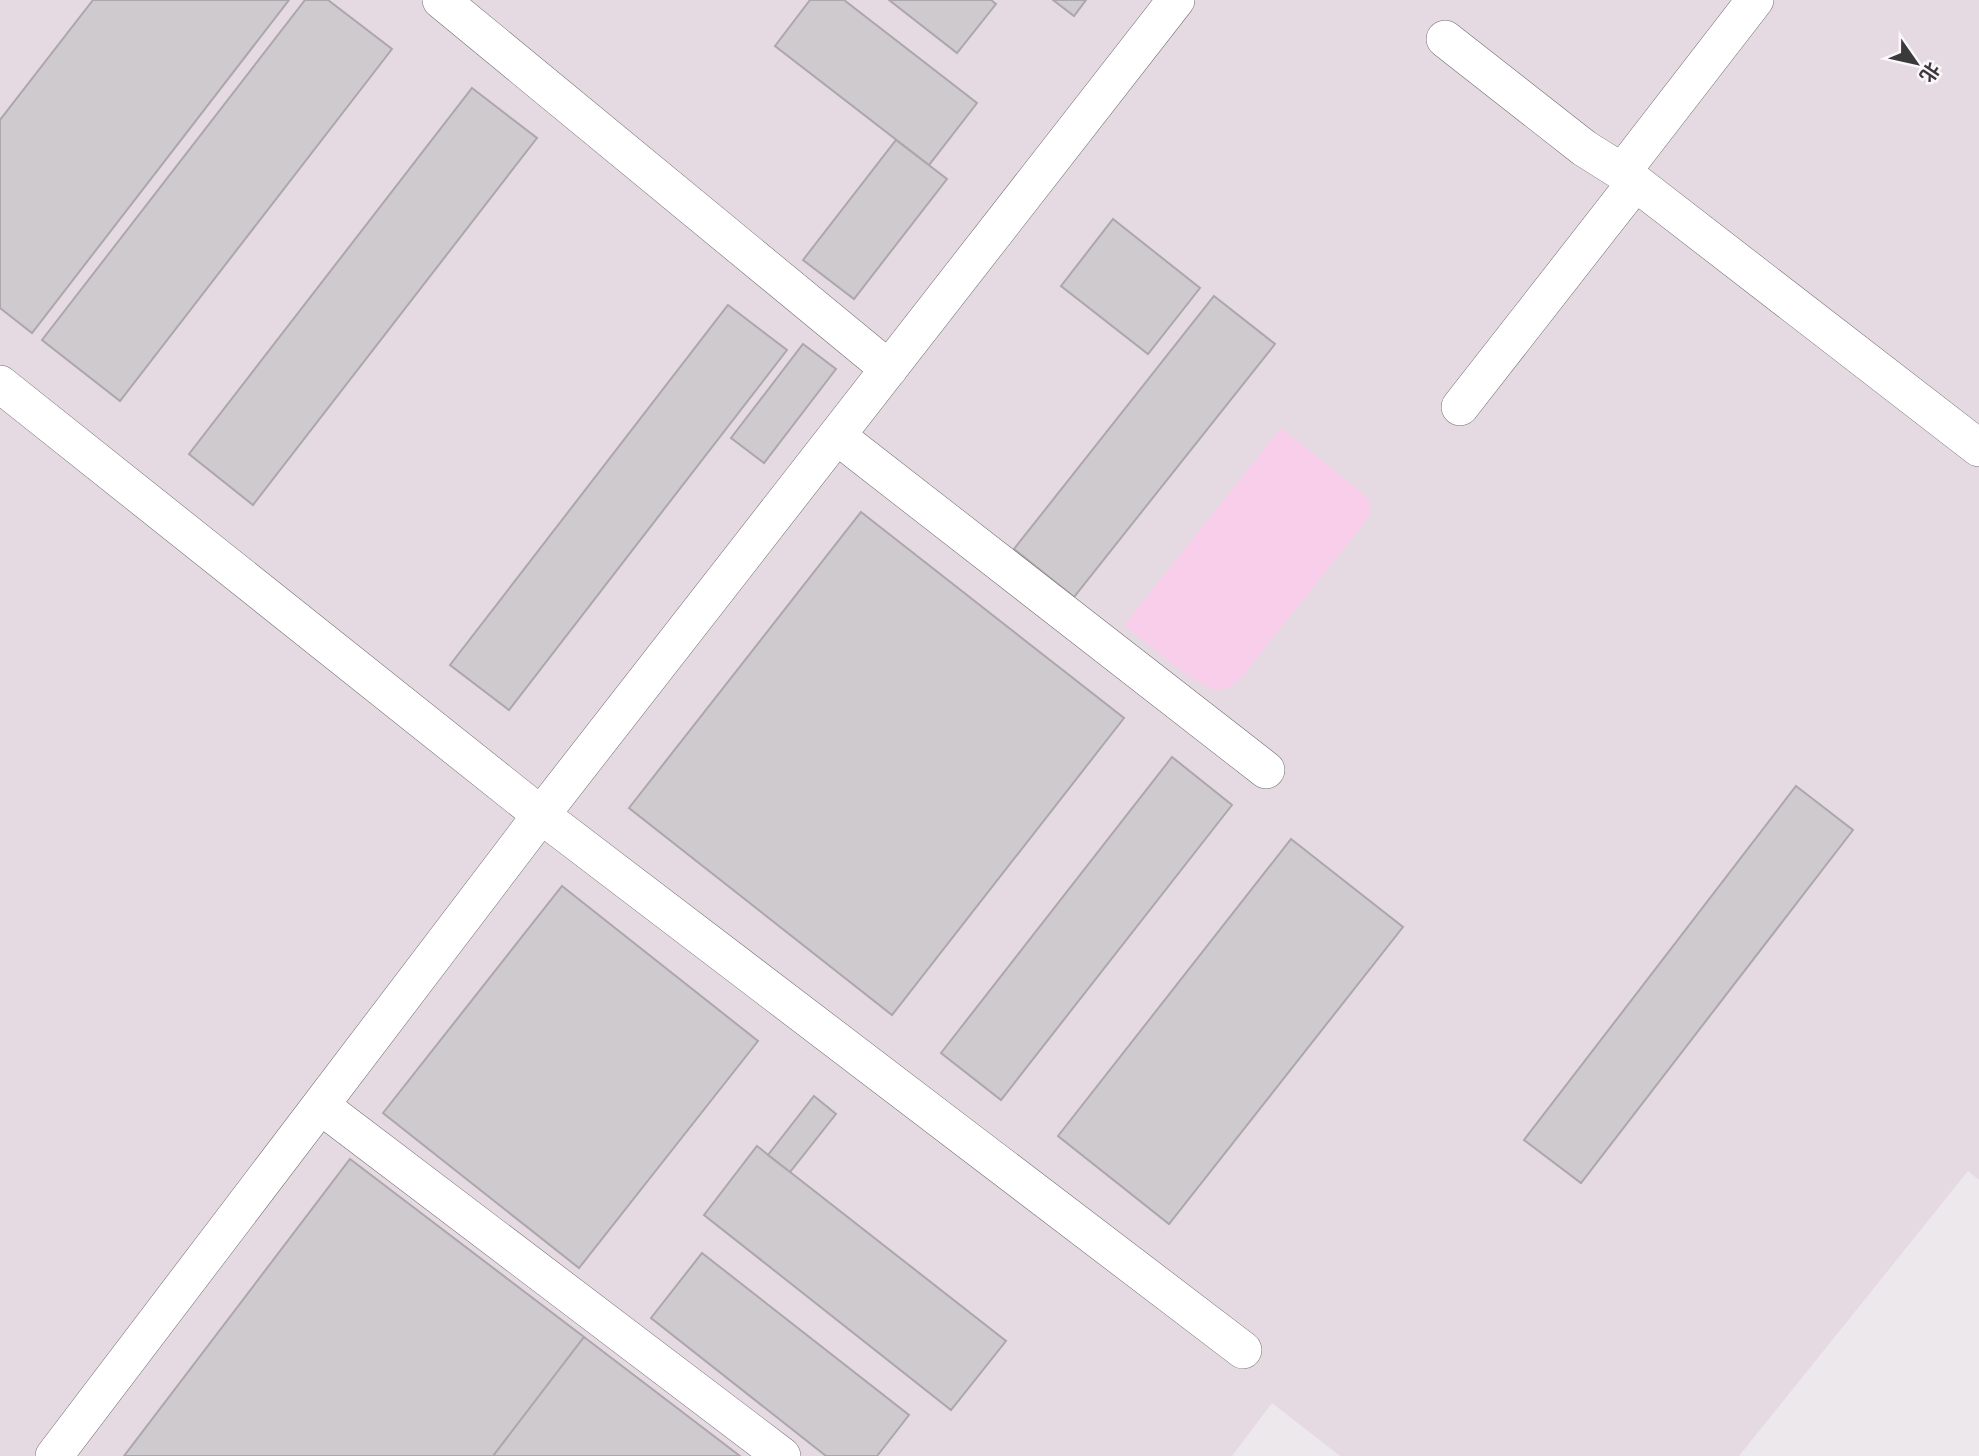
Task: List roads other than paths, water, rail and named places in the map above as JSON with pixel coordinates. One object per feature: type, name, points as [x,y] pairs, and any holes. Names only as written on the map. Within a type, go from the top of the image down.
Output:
[{"type":"lane","points":[[441,0],[888,369]]},
{"type":"lane","points":[[54,1456],[541,816],[1176,0]]},
{"type":"lane","points":[[1460,407],[1629,177],[1753,1]]},
{"type":"lane","points":[[1445,39],[1584,148],[1629,177],[1979,448]]},
{"type":"lane","points":[[0,384],[541,816],[1243,1350]]},
{"type":"lane","points":[[837,436],[1266,770]]},
{"type":"lane","points":[[321,1106],[782,1456]]}]
